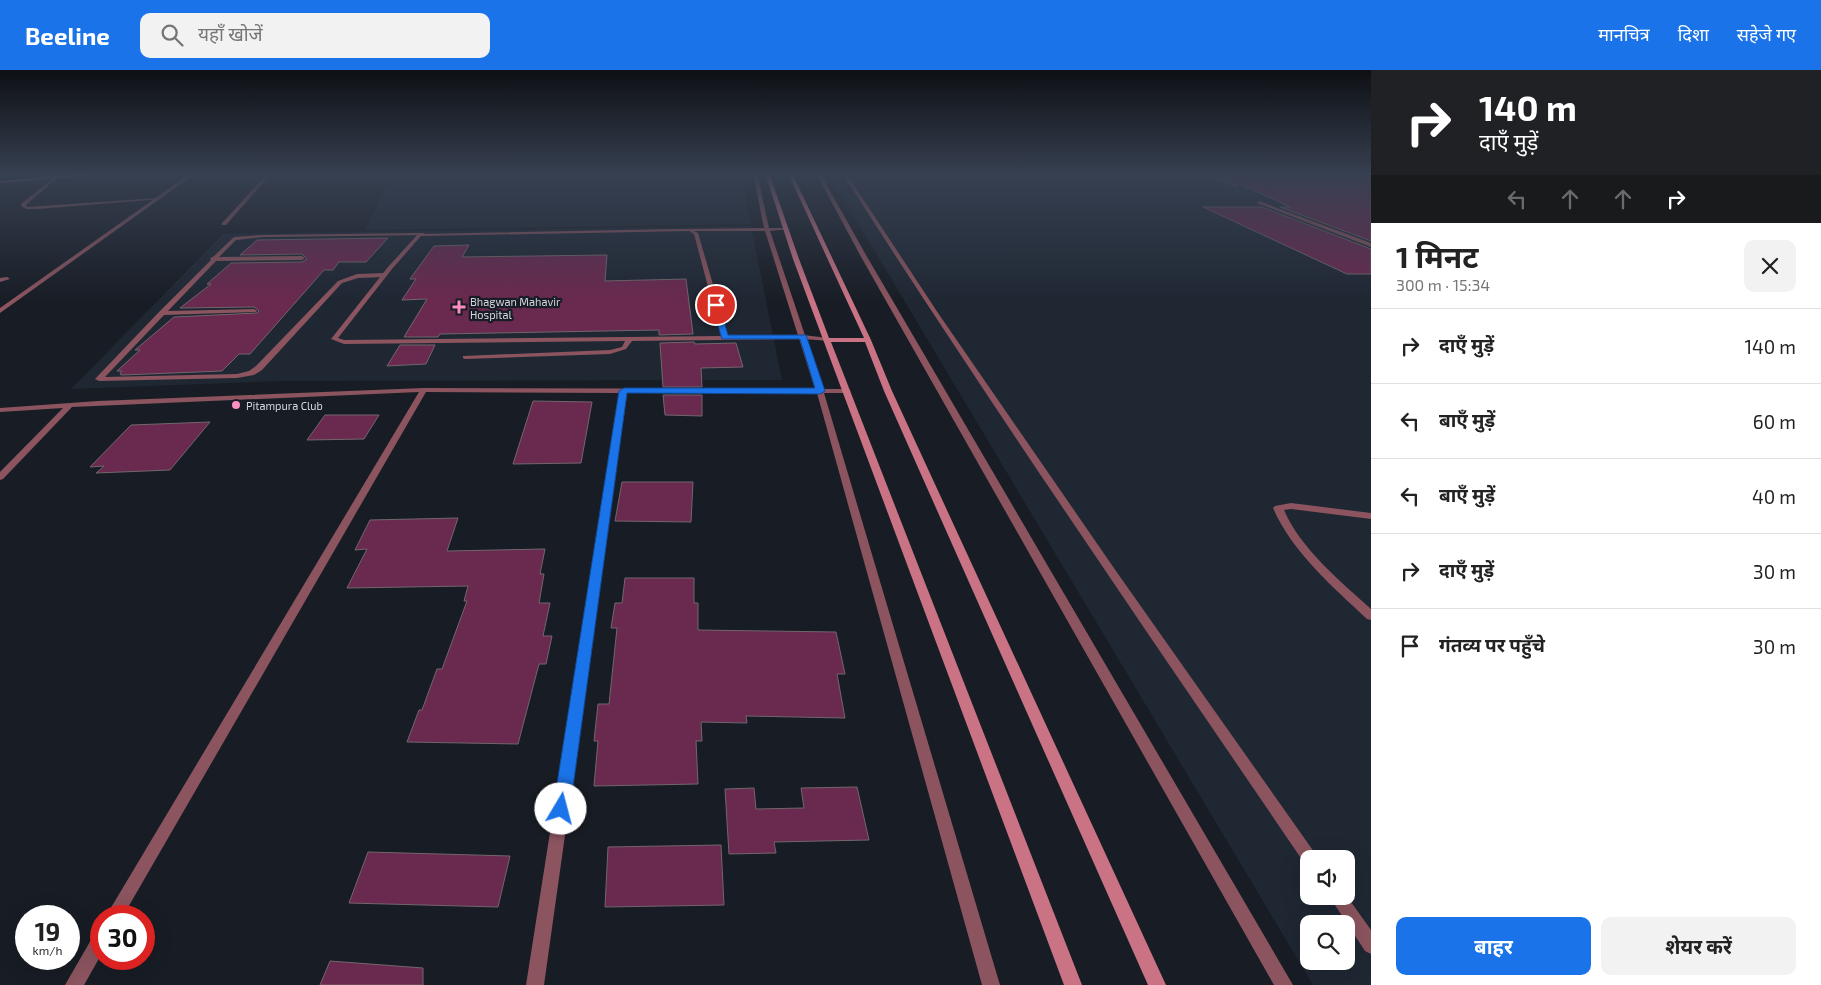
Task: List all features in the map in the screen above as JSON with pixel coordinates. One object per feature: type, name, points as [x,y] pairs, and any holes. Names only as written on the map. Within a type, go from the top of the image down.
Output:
[{"type":"main road","points":[[781,216],[1073,985]]},
{"type":"main road","points":[[810,216],[868,340],[888,391],[1157,985]]},
{"type":"main road","points":[[828,340],[868,340]]},
{"type":"street","points":[[0,311],[135,216]]},
{"type":"street","points":[[224,224],[231,216]]},
{"type":"street","points":[[764,216],[820,391],[991,985]]},
{"type":"street","points":[[841,216],[1124,712],[1284,985]]},
{"type":"street","points":[[872,216],[935,313],[1112,573],[1305,850]]},
{"type":"street","points":[[1295,216],[1371,245]]},
{"type":"street","points":[[384,276],[357,276],[340,282],[259,368],[251,373],[237,376],[98,379],[230,241],[246,236],[786,229]]},
{"type":"street","points":[[690,230],[696,233],[725,338]]},
{"type":"street","points":[[424,234],[419,236],[384,276],[334,339],[344,342],[803,337],[828,340]]},
{"type":"street","points":[[212,260],[302,258]]},
{"type":"street","points":[[161,313],[254,311]]},
{"type":"street","points":[[465,357],[610,352],[624,348],[630,339]]},
{"type":"street","points":[[0,410],[70,405],[424,390],[847,391]]},
{"type":"street","points":[[120,905],[424,390]]},
{"type":"street","points":[[535,985],[624,391]]},
{"type":"street","points":[[0,477],[70,405]]},
{"type":"street","points":[[1371,516],[1291,506],[1278,508],[1280,518],[1331,577],[1371,616]]},
{"type":"street","points":[[1343,905],[1371,946]]},
{"type":"street","points":[[74,985],[90,957]]},
{"type":"shaded area","points":[[372,216],[749,216],[751,224],[365,230]]},
{"type":"shaded area","points":[[854,216],[1371,216],[1371,985],[1313,985],[1304,970],[1355,970],[1355,915],[1300,915],[1300,963]]},
{"type":"shaded area","name":"Bhagwan Mahavir Hospital","points":[[751,226],[782,380],[283,381],[71,389],[223,234]]},
{"type":"building","points":[[1222,216],[1285,216],[1371,249],[1371,274],[1347,274]]},
{"type":"building","points":[[1303,216],[1371,216],[1371,241]]},
{"type":"building","points":[[388,238],[366,262],[339,262],[333,270],[324,270],[250,354],[239,354],[222,371],[122,375],[120,374],[122,371],[117,371],[140,350],[135,350],[174,317],[257,313],[259,311],[254,307],[180,308],[211,284],[207,284],[231,263],[302,262],[307,259],[302,254],[240,255],[257,240]]},
{"type":"building","points":[[469,245],[462,257],[607,255],[605,281],[686,279],[693,334],[659,335],[659,330],[440,334],[438,337],[404,337],[427,299],[402,300],[416,279],[410,279],[434,246]]},
{"type":"building","points":[[694,342],[695,344],[736,343],[743,367],[701,368],[702,387],[663,387],[660,343]]},
{"type":"building","points":[[400,345],[435,345],[426,364],[387,366]]},
{"type":"building","points":[[663,395],[702,395],[702,416],[665,415]]},
{"type":"building","points":[[533,401],[592,402],[581,463],[513,464]]},
{"type":"building","points":[[325,415],[379,415],[364,439],[307,440]]},
{"type":"building","points":[[210,422],[170,470],[96,473],[104,466],[90,467],[131,425]]},
{"type":"building","points":[[622,482],[693,482],[691,522],[615,521]]},
{"type":"building","points":[[458,518],[447,551],[545,549],[540,574],[544,574],[539,603],[550,603],[543,636],[552,636],[546,664],[539,664],[518,744],[407,742],[419,710],[422,710],[437,669],[442,669],[467,601],[464,601],[468,586],[347,588],[367,549],[355,550],[370,520]]},
{"type":"building","points":[[625,578],[694,578],[694,603],[698,603],[698,630],[836,632],[845,674],[837,674],[845,718],[746,716],[747,723],[701,722],[702,741],[696,741],[698,784],[594,786],[598,741],[594,741],[598,704],[609,704],[617,628],[611,628],[615,603],[622,603]]},
{"type":"building","points":[[857,787],[869,840],[774,842],[776,853],[729,854],[725,789],[754,788],[756,809],[804,808],[801,788]]},
{"type":"building","points":[[721,845],[724,905],[605,907],[608,847]]},
{"type":"building","points":[[368,852],[510,856],[498,907],[349,903]]},
{"type":"building","points":[[330,961],[423,968],[423,985],[320,985]]},
{"type":"place","name":"Bhagwan Mahavir Hospital","points":[[459,307]]},
{"type":"place","name":"Pitampura Club","points":[[236,405]]},
{"type":"route","points":[[561,809],[624,391],[820,391],[803,337],[725,338],[716,305]]}]
